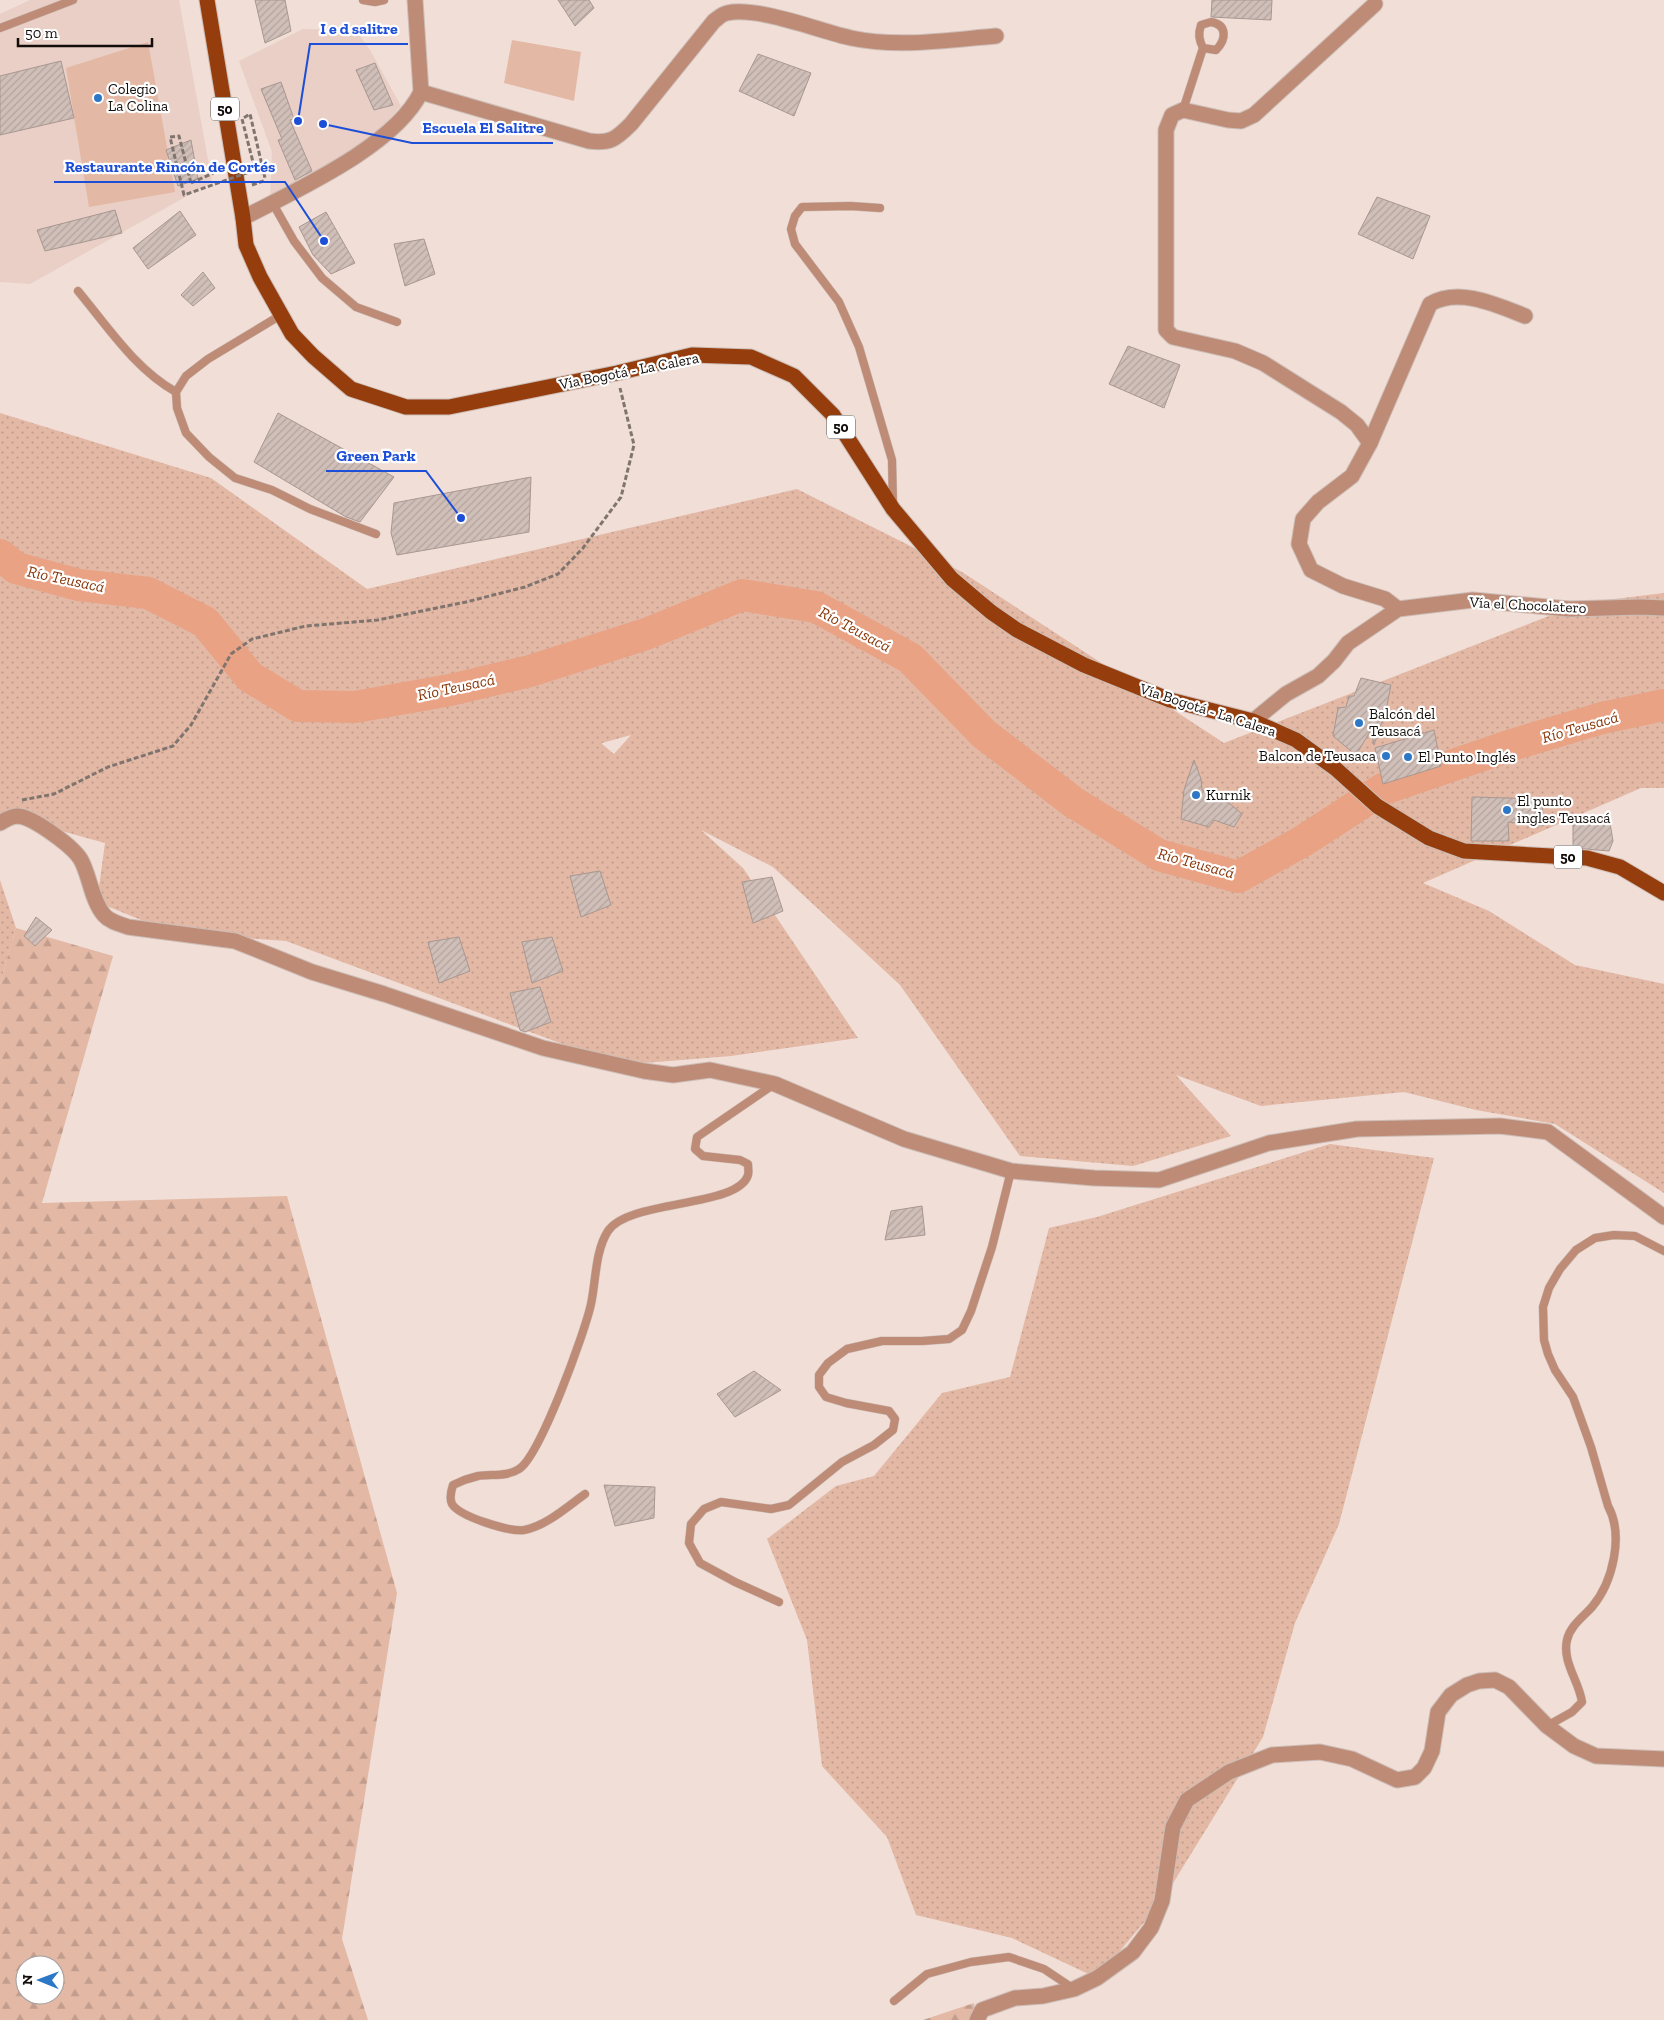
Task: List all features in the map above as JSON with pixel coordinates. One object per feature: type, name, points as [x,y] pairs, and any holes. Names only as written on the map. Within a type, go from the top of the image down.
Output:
[{"type":"main road","name":"Vía Bogotá - La Calera","points":[[207,0],[244,218],[246,244],[260,277],[292,334],[313,356],[351,389],[406,407],[449,407],[617,373],[692,355],[751,357],[794,376],[832,415],[893,509],[952,579],[991,612],[1017,630],[1084,665],[1170,700],[1253,721],[1296,740],[1336,769],[1377,806],[1429,838],[1464,851],[1587,858],[1620,867],[1664,893]]},
{"type":"street","points":[[244,218],[328,173],[382,138],[416,104],[421,92],[415,0]]},
{"type":"street","points":[[1370,443],[1357,425],[1341,412],[1263,363],[1235,351],[1173,337],[1166,330],[1166,130],[1172,115],[1182,110],[1234,121],[1241,121],[1254,115],[1376,4]]},
{"type":"street","points":[[421,92],[589,141],[604,143],[618,137],[632,124],[714,21],[726,13],[747,12],[851,38],[880,42],[908,43],[996,36]]},
{"type":"street","points":[[1398,609],[1385,599],[1343,586],[1311,570],[1299,544],[1303,519],[1318,502],[1352,476],[1370,443],[1430,304],[1439,299],[1455,297],[1481,300],[1525,316]]},
{"type":"street","name":"Vía el Chocolatero","points":[[1253,721],[1286,694],[1318,676],[1334,661],[1348,643],[1398,609],[1473,600],[1569,609],[1664,608]]},
{"type":"street","points":[[0,823],[7,818],[19,816],[52,831],[82,860],[97,902],[104,915],[114,923],[128,927],[235,941],[312,972],[384,994],[543,1048],[644,1071],[673,1075],[710,1070],[775,1084],[904,1139],[1011,1171],[1094,1178],[1159,1180],[1269,1143],[1347,1131],[1500,1126],[1548,1132],[1664,1217]]},
{"type":"street","points":[[977,2020],[982,2010],[998,2003],[1015,1998],[1043,1996],[1074,1989],[1097,1978],[1133,1952],[1151,1928],[1162,1901],[1173,1827],[1187,1800],[1229,1772],[1272,1755],[1320,1752],[1352,1760],[1397,1780],[1415,1777],[1424,1768],[1432,1751],[1438,1712],[1451,1695],[1467,1685],[1479,1681],[1495,1680],[1509,1687],[1548,1726],[1574,1746],[1596,1756],[1664,1759]]},
{"type":"lane","points":[[0,28],[73,0]]},
{"type":"lane","points":[[364,0],[375,2],[384,0]]},
{"type":"lane","points":[[1182,110],[1203,48]]},
{"type":"lane","points":[[272,202],[294,241],[322,278],[356,307],[397,322]]},
{"type":"lane","points":[[880,208],[802,206],[795,216],[792,229],[795,244],[839,302],[859,346],[892,460],[893,509]]},
{"type":"lane","points":[[78,291],[141,367],[162,384],[176,392]]},
{"type":"lane","points":[[281,315],[208,358],[186,376],[176,392],[177,408],[186,432],[209,457],[235,478],[272,490],[310,509],[376,534]]},
{"type":"lane","points":[[584,1494],[540,1525],[523,1530],[494,1525],[460,1512],[452,1504],[450,1494],[453,1485],[462,1480],[477,1476],[507,1474],[519,1469],[528,1459],[544,1431],[572,1362],[591,1305],[604,1237],[612,1224],[625,1217],[704,1199],[740,1186],[748,1176],[748,1164],[740,1160],[703,1156],[695,1149],[697,1137],[775,1084]]},
{"type":"lane","points":[[779,1602],[735,1582],[700,1563],[689,1543],[691,1524],[704,1509],[720,1502],[771,1509],[789,1505],[842,1462],[874,1445],[893,1430],[895,1419],[889,1412],[826,1397],[819,1388],[819,1375],[828,1363],[847,1349],[882,1341],[949,1339],[962,1330],[971,1311],[992,1247],[1011,1171]]},
{"type":"lane","points":[[1548,1726],[1572,1712],[1582,1702],[1568,1662],[1567,1640],[1573,1627],[1594,1605],[1608,1584],[1614,1567],[1614,1527],[1612,1514],[1573,1397],[1555,1370],[1548,1354],[1544,1340],[1543,1307],[1560,1269],[1576,1250],[1595,1238],[1614,1235],[1636,1236],[1664,1251]]},
{"type":"lane","points":[[894,2001],[927,1974],[971,1962],[1009,1957],[1044,1969],[1074,1989]]},
{"type":"path","points":[[234,163],[191,183],[179,136],[170,137],[184,195],[255,170],[242,119],[250,114],[266,178]]},
{"type":"path","points":[[13,801],[54,794],[108,767],[172,746],[191,725],[232,654],[252,639],[306,626],[378,620],[466,602],[525,587],[558,574],[583,548],[620,497],[634,445],[617,373]]},
{"type":"shaded area","name":"Colegio La Colina","points":[[30,0],[179,0],[212,182],[30,284],[0,282],[0,14]]},
{"type":"shaded area","points":[[303,29],[356,30],[370,50],[401,106],[369,142],[270,201],[272,152],[239,61]]},
{"type":"green space","points":[[512,40],[581,52],[574,101],[504,83]]},
{"type":"green space","points":[[148,42],[175,192],[89,207],[66,68]]},
{"type":"green space","points":[[0,413],[211,478],[367,589],[797,489],[962,572],[1224,743],[1582,603],[1664,593],[1664,788],[1641,788],[1423,883],[1489,911],[1575,965],[1664,984],[1664,1193],[1555,1124],[1476,1110],[1404,1092],[1261,1106],[1176,1075],[1231,1136],[1133,1166],[1020,1156],[900,985],[773,867],[701,830],[743,868],[858,1038],[731,1056],[619,1065],[286,941],[173,933],[97,902],[105,843],[0,814]],"holes":[[[631,735],[614,754],[602,743]]]},
{"type":"green space","points":[[0,880],[16,928],[0,984]]},
{"type":"green space","points":[[16,928],[113,956],[42,1203],[287,1196],[397,1593],[342,1939],[368,2020],[0,2020],[0,984]]},
{"type":"green space","points":[[1330,1144],[1434,1158],[1339,1524],[1295,1623],[1263,1737],[1162,1901],[1097,1978],[1012,1938],[916,1915],[887,1837],[822,1766],[807,1640],[767,1539],[836,1486],[874,1476],[942,1393],[1010,1377],[1049,1228],[1097,1217]]},
{"type":"green space","points":[[974,2003],[975,2020],[923,2020]]},
{"type":"building","points":[[255,0],[285,0],[291,31],[265,43]]},
{"type":"building","points":[[558,0],[589,0],[594,8],[575,26]]},
{"type":"building","points":[[1212,0],[1272,0],[1271,20],[1211,17]]},
{"type":"building","points":[[758,54],[811,73],[794,116],[739,91]]},
{"type":"building","name":"Colegio La Colina","points":[[61,61],[74,118],[0,135],[0,76]]},
{"type":"building","points":[[375,63],[393,105],[374,110],[356,70]]},
{"type":"building","points":[[281,82],[294,119],[290,120],[312,171],[295,180],[278,140],[282,139],[261,89]]},
{"type":"building","points":[[191,140],[198,179],[178,186],[166,150]]},
{"type":"building","points":[[1377,197],[1430,216],[1413,259],[1358,234]]},
{"type":"building","points":[[115,210],[122,233],[45,251],[37,230]]},
{"type":"building","points":[[180,211],[196,235],[148,269],[133,248]]},
{"type":"building","points":[[326,212],[355,263],[331,274],[313,255],[299,227]]},
{"type":"building","points":[[424,239],[435,274],[405,286],[394,244]]},
{"type":"building","points":[[203,272],[215,288],[193,306],[181,295]]},
{"type":"building","points":[[1128,346],[1180,365],[1164,408],[1109,384]]},
{"type":"building","points":[[278,413],[394,477],[360,522],[346,517],[254,462]]},
{"type":"building","points":[[531,477],[529,532],[397,555],[391,533],[394,503]]},
{"type":"building","name":"Balcón del Teusacá","points":[[1361,678],[1391,685],[1386,710],[1374,745],[1371,730],[1356,755],[1333,736],[1338,708],[1346,707],[1349,696],[1354,696]]},
{"type":"building","name":"El Punto Inglés","points":[[1434,730],[1441,766],[1383,784],[1375,748]]},
{"type":"building","name":"Kurnik","points":[[1194,760],[1201,779],[1202,790],[1217,800],[1229,803],[1242,814],[1234,827],[1214,820],[1209,827],[1181,819],[1184,790]]},
{"type":"building","name":"El punto ingles Teusacá","points":[[1472,797],[1542,799],[1543,826],[1508,822],[1509,841],[1471,841]]},
{"type":"building","points":[[1573,823],[1610,823],[1613,841],[1609,851],[1573,848]]},
{"type":"building","points":[[600,871],[611,905],[581,917],[570,876]]},
{"type":"building","points":[[772,877],[783,911],[753,923],[742,882]]},
{"type":"building","points":[[36,917],[52,930],[35,946],[24,936]]},
{"type":"building","points":[[459,937],[470,971],[439,983],[428,942]]},
{"type":"building","points":[[552,937],[563,971],[532,983],[522,942]]},
{"type":"building","points":[[540,987],[551,1022],[525,1032],[520,1030],[510,993]]},
{"type":"building","points":[[922,1206],[925,1235],[885,1240],[891,1211]]},
{"type":"building","points":[[754,1371],[781,1390],[735,1417],[717,1394]]},
{"type":"building","points":[[604,1485],[655,1487],[654,1518],[615,1526]]},
{"type":"waterway","name":"Río Teusacá","points":[[0,555],[16,568],[79,585],[148,593],[205,622],[250,677],[298,706],[355,707],[450,690],[530,671],[646,634],[742,595],[816,607],[910,658],[984,734],[1073,802],[1159,855],[1238,877],[1303,841],[1383,789],[1515,744],[1602,718],[1664,705]]},
{"type":"place","name":"Colegio La Colina","points":[[98,98]]},
{"type":"place","name":"I e d salitre","points":[[298,121]]},
{"type":"place","name":"Escuela El Salitre","points":[[323,124]]},
{"type":"place","name":"Restaurante Rincón de Cortés","points":[[324,241]]},
{"type":"place","name":"Green Park","points":[[461,518]]},
{"type":"place","name":"Balcón del Teusacá","points":[[1359,723]]},
{"type":"place","name":"Balcon de Teusaca","points":[[1386,756]]},
{"type":"place","name":"El Punto Inglés","points":[[1408,757]]},
{"type":"place","name":"Kurnik","points":[[1196,795]]},
{"type":"place","name":"El punto ingles Teusacá","points":[[1507,810]]}]
